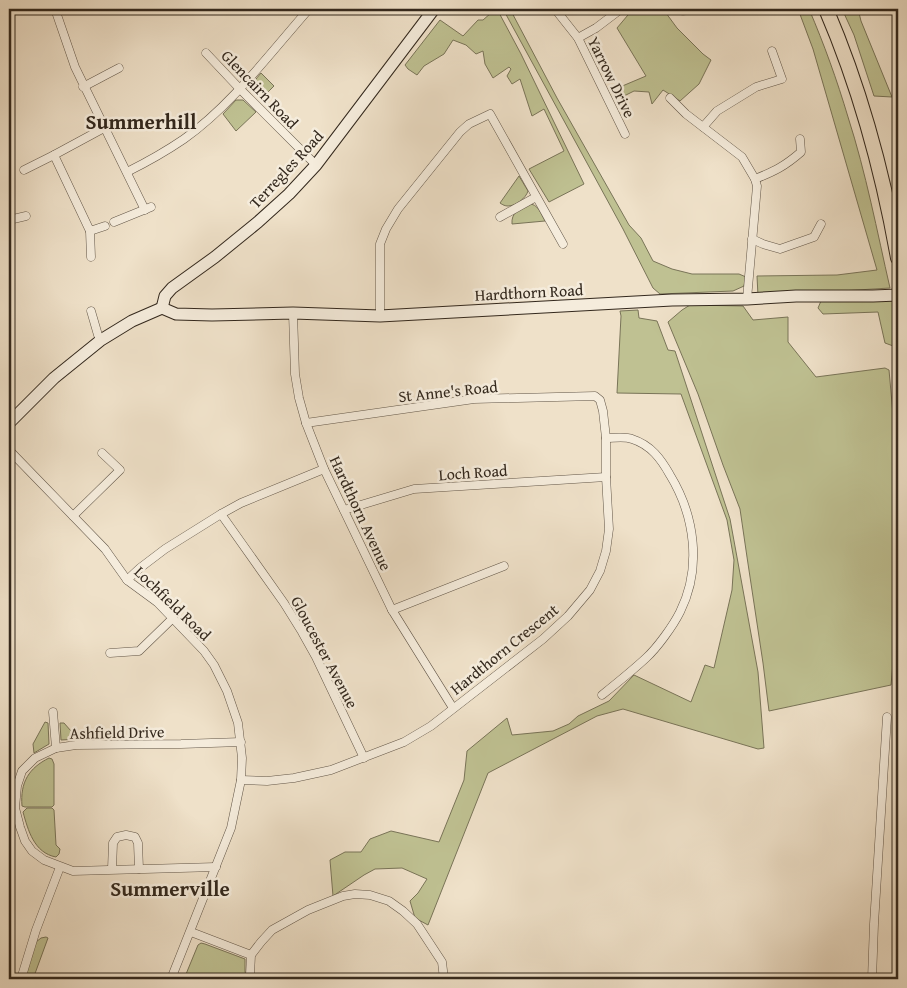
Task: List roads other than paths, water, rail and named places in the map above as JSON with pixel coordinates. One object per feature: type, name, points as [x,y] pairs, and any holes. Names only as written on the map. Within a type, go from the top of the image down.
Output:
[{"type":"highway","points":[[826,9],[861,104],[884,186],[898,258]]},
{"type":"street","points":[[56,9],[74,68],[127,172],[148,208],[114,222]]},
{"type":"street","name":"Terregles Road","points":[[162,308],[165,296],[172,288],[215,257],[258,222],[289,194],[316,165],[434,9]]},
{"type":"street","name":"Yarrow Drive","points":[[555,9],[578,38],[625,134]]},
{"type":"street","points":[[578,38],[596,28],[621,9]]},
{"type":"street","points":[[674,9],[680,11],[694,9]]},
{"type":"street","points":[[127,172],[155,158],[185,138],[213,115],[239,88],[305,10]]},
{"type":"street","points":[[703,128],[717,111],[756,87],[782,80],[772,51]]},
{"type":"street","name":"Glencairn Road","points":[[206,53],[316,165]]},
{"type":"street","points":[[83,87],[119,68]]},
{"type":"street","points":[[670,98],[703,128],[742,157],[755,179],[757,186],[747,299]]},
{"type":"street","points":[[380,316],[380,244],[386,229],[398,209],[460,132],[469,124],[490,114],[563,244]]},
{"type":"street","points":[[24,170],[54,156],[104,128]]},
{"type":"street","points":[[755,179],[776,171],[801,152],[800,139]]},
{"type":"street","points":[[54,156],[90,231],[91,257]]},
{"type":"street","points":[[500,217],[536,197]]},
{"type":"street","points":[[9,220],[26,216]]},
{"type":"street","points":[[752,239],[780,249],[814,237],[820,224]]},
{"type":"street","points":[[90,231],[105,226]]},
{"type":"street","name":"Hardthorn Road","points":[[162,308],[176,314],[294,313],[380,316],[645,301],[898,294]]},
{"type":"street","points":[[9,423],[54,378],[101,340],[132,321],[162,308]]},
{"type":"street","points":[[91,311],[101,340]]},
{"type":"street","name":"Hardthorn Avenue","points":[[294,313],[295,374],[299,398],[306,423],[324,469],[392,610],[453,708]]},
{"type":"street","name":"St Anne's Road","points":[[306,423],[474,399],[595,396]]},
{"type":"street","name":"Hardthorn Crescent","points":[[241,780],[267,781],[294,778],[331,770],[404,742],[431,726],[543,639],[568,616],[590,590],[600,571],[606,551],[608,529],[606,438],[603,411],[600,400],[595,396]]},
{"type":"street","points":[[602,695],[648,657],[664,637],[680,612],[690,586],[693,564],[693,542],[688,512],[676,485],[660,458],[648,447],[631,438],[606,438]]},
{"type":"street","name":"Lochfield Road","points":[[9,450],[105,549],[127,580],[156,602],[204,651],[214,665],[227,691],[238,723],[242,758],[241,780],[231,828],[172,979]]},
{"type":"street","points":[[73,516],[120,470],[102,452]]},
{"type":"street","points":[[127,580],[165,549],[221,514],[241,503],[324,469]]},
{"type":"street","name":"Loch Road","points":[[344,510],[414,489],[606,477]]},
{"type":"street","name":"Gloucester Avenue","points":[[221,514],[284,602],[302,632],[316,657],[364,758]]},
{"type":"street","points":[[392,610],[504,566]]},
{"type":"street","points":[[110,653],[139,651],[173,618]]},
{"type":"street","points":[[53,712],[56,748]]},
{"type":"street","points":[[872,979],[887,717]]},
{"type":"street","name":"Ashfield Drive","points":[[216,867],[73,871],[60,867],[44,860],[32,851],[25,841],[12,809],[16,786],[22,771],[35,758],[56,748],[76,745],[240,742]]},
{"type":"street","points":[[112,869],[113,843],[117,837],[126,835],[135,837],[138,843],[139,868]]},
{"type":"street","points":[[21,979],[36,930],[60,867]]},
{"type":"street","points":[[253,979],[250,975],[252,955],[272,930],[308,910],[343,896],[370,895],[389,901],[417,924],[442,962],[444,979]]},
{"type":"street","points":[[191,932],[252,955]]},
{"type":"district","name":"Summerhill","points":[[141,121]]},
{"type":"district","name":"Summerville","points":[[170,888]]}]
